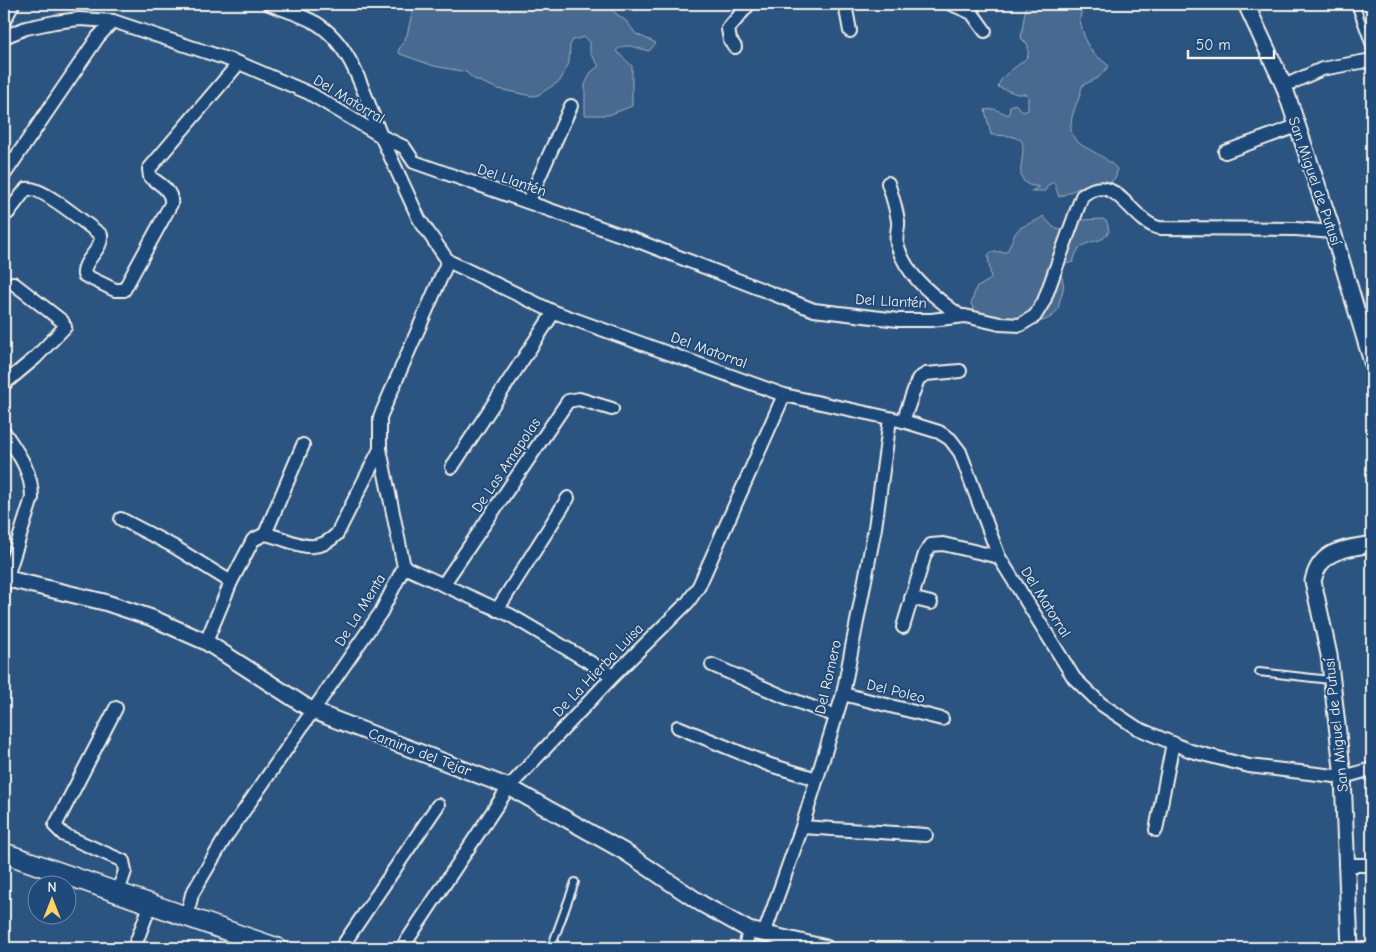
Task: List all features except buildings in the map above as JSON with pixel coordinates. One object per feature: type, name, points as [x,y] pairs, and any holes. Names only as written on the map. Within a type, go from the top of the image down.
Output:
[{"type":"main road","points":[[4,853],[187,915],[277,948]]},
{"type":"street","points":[[4,21],[13,4]]},
{"type":"street","points":[[268,4],[316,23],[339,42],[353,69],[380,136]]},
{"type":"street","points":[[735,47],[730,40],[728,28],[749,4]]},
{"type":"street","points":[[845,4],[850,31]]},
{"type":"street","points":[[950,4],[972,13],[986,31]]},
{"type":"street","name":"San Miguel de Putusí","points":[[1246,4],[1284,86],[1333,232],[1372,362]]},
{"type":"street","name":"Del Matorral","points":[[4,37],[26,28],[55,22],[79,20],[114,21],[239,63],[309,93],[380,136],[419,220],[448,261],[554,312],[784,395],[897,420],[939,432],[950,439],[960,452],[999,557],[1074,678],[1101,704],[1130,723],[1191,751],[1249,766],[1343,777]]},
{"type":"street","points":[[4,175],[98,38],[114,21]]},
{"type":"street","points":[[1284,86],[1322,69],[1372,60]]},
{"type":"street","points":[[8,213],[26,189],[33,188],[48,197],[101,235],[100,242],[84,268],[84,275],[115,290],[124,290],[171,204],[172,198],[168,192],[150,177],[150,169],[239,63]]},
{"type":"street","points":[[528,202],[571,106]]},
{"type":"street","points":[[1225,152],[1297,126]]},
{"type":"street","name":"Del Llantén","points":[[380,136],[404,147],[410,157],[422,165],[638,241],[814,310],[898,320],[931,320],[960,316],[1000,324],[1020,325],[1035,316],[1054,276],[1082,196],[1091,189],[1101,186],[1114,192],[1146,222],[1159,228],[1296,229],[1333,232]]},
{"type":"street","points":[[888,183],[898,220],[897,243],[906,263],[916,278],[930,293],[960,316]]},
{"type":"street","name":"De La Menta","points":[[187,915],[192,894],[224,838],[381,612],[404,567],[380,449],[380,417],[448,261]]},
{"type":"street","points":[[4,384],[35,358],[64,327],[62,321],[13,283]]},
{"type":"street","points":[[452,467],[554,312]]},
{"type":"street","name":"Del Romero","points":[[764,934],[802,827],[843,694],[897,420],[918,379],[926,374],[960,371]]},
{"type":"street","name":"De La Hierba Luisa","points":[[402,948],[509,787],[614,676],[688,602],[699,586],[784,395]]},
{"type":"street","name":"De Las Amapolas","points":[[443,585],[568,401],[579,399],[612,409]]},
{"type":"street","points":[[4,432],[27,469],[32,483],[32,498],[5,581]]},
{"type":"street","points":[[206,642],[231,582],[253,540],[264,534],[303,445]]},
{"type":"street","points":[[264,534],[300,545],[315,547],[327,544],[337,534],[380,449]]},
{"type":"street","points":[[497,610],[568,498]]},
{"type":"street","points":[[120,519],[173,546],[231,582]]},
{"type":"street","points":[[903,627],[925,554],[931,545],[943,544],[999,557]]},
{"type":"street","name":"San Miguel de Putusí","points":[[1350,948],[1343,777],[1332,680],[1313,581],[1315,570],[1321,561],[1330,554],[1341,549],[1372,544]]},
{"type":"street","points":[[404,567],[510,615],[614,676]]},
{"type":"street","name":"Camino del Tejar","points":[[5,581],[104,602],[152,618],[206,642],[313,711],[509,787],[625,852],[702,904],[749,930],[794,945],[826,948]]},
{"type":"street","points":[[911,598],[931,603]]},
{"type":"street","points":[[712,665],[786,698],[836,716]]},
{"type":"street","name":"Del Poleo","points":[[843,694],[942,719]]},
{"type":"street","points":[[116,708],[55,826],[64,835],[123,860],[124,871],[118,892]]},
{"type":"street","points":[[678,727],[770,765],[817,778]]},
{"type":"street","points":[[1156,830],[1172,743]]},
{"type":"street","points":[[1343,777],[1372,769]]},
{"type":"street","points":[[341,948],[438,805]]},
{"type":"street","points":[[802,827],[926,835]]},
{"type":"street","points":[[1348,864],[1372,865]]},
{"type":"street","points":[[134,948],[151,903]]},
{"type":"street","points":[[745,948],[749,930]]},
{"type":"lane","points":[[1355,4],[1372,51]]},
{"type":"lane","points":[[1259,672],[1332,680]]},
{"type":"lane","points":[[551,948],[575,882]]},
{"type":"shaded area","points":[[414,4],[604,4],[627,22],[636,34],[656,43],[649,51],[623,46],[616,51],[632,66],[632,106],[609,115],[585,115],[585,85],[591,72],[599,66],[590,53],[590,42],[585,37],[573,40],[570,45],[569,63],[560,81],[538,95],[532,96],[498,89],[474,79],[466,72],[434,66],[400,54],[398,51],[407,35]]},
{"type":"shaded area","points":[[1026,4],[1082,4],[1080,21],[1086,42],[1093,53],[1109,66],[1098,78],[1083,85],[1072,117],[1071,129],[1079,143],[1107,160],[1117,169],[1116,177],[1109,184],[1092,182],[1059,197],[1054,182],[1048,185],[1045,191],[1031,191],[1039,187],[1028,185],[1021,175],[1023,145],[1021,140],[1011,136],[991,135],[985,110],[994,109],[1009,115],[1010,106],[1015,104],[1023,112],[1028,110],[1028,96],[1026,94],[1017,94],[998,87],[1002,78],[1028,56],[1028,45],[1021,38]]},
{"type":"shaded area","points":[[1043,216],[1053,227],[1063,231],[1082,220],[1103,219],[1107,222],[1109,231],[1104,238],[1081,247],[1073,262],[1062,265],[1060,274],[1063,287],[1057,311],[1050,318],[1040,322],[1028,323],[1002,320],[968,311],[975,311],[971,304],[976,288],[991,279],[988,255],[991,252],[1006,252],[1018,230]]}]
